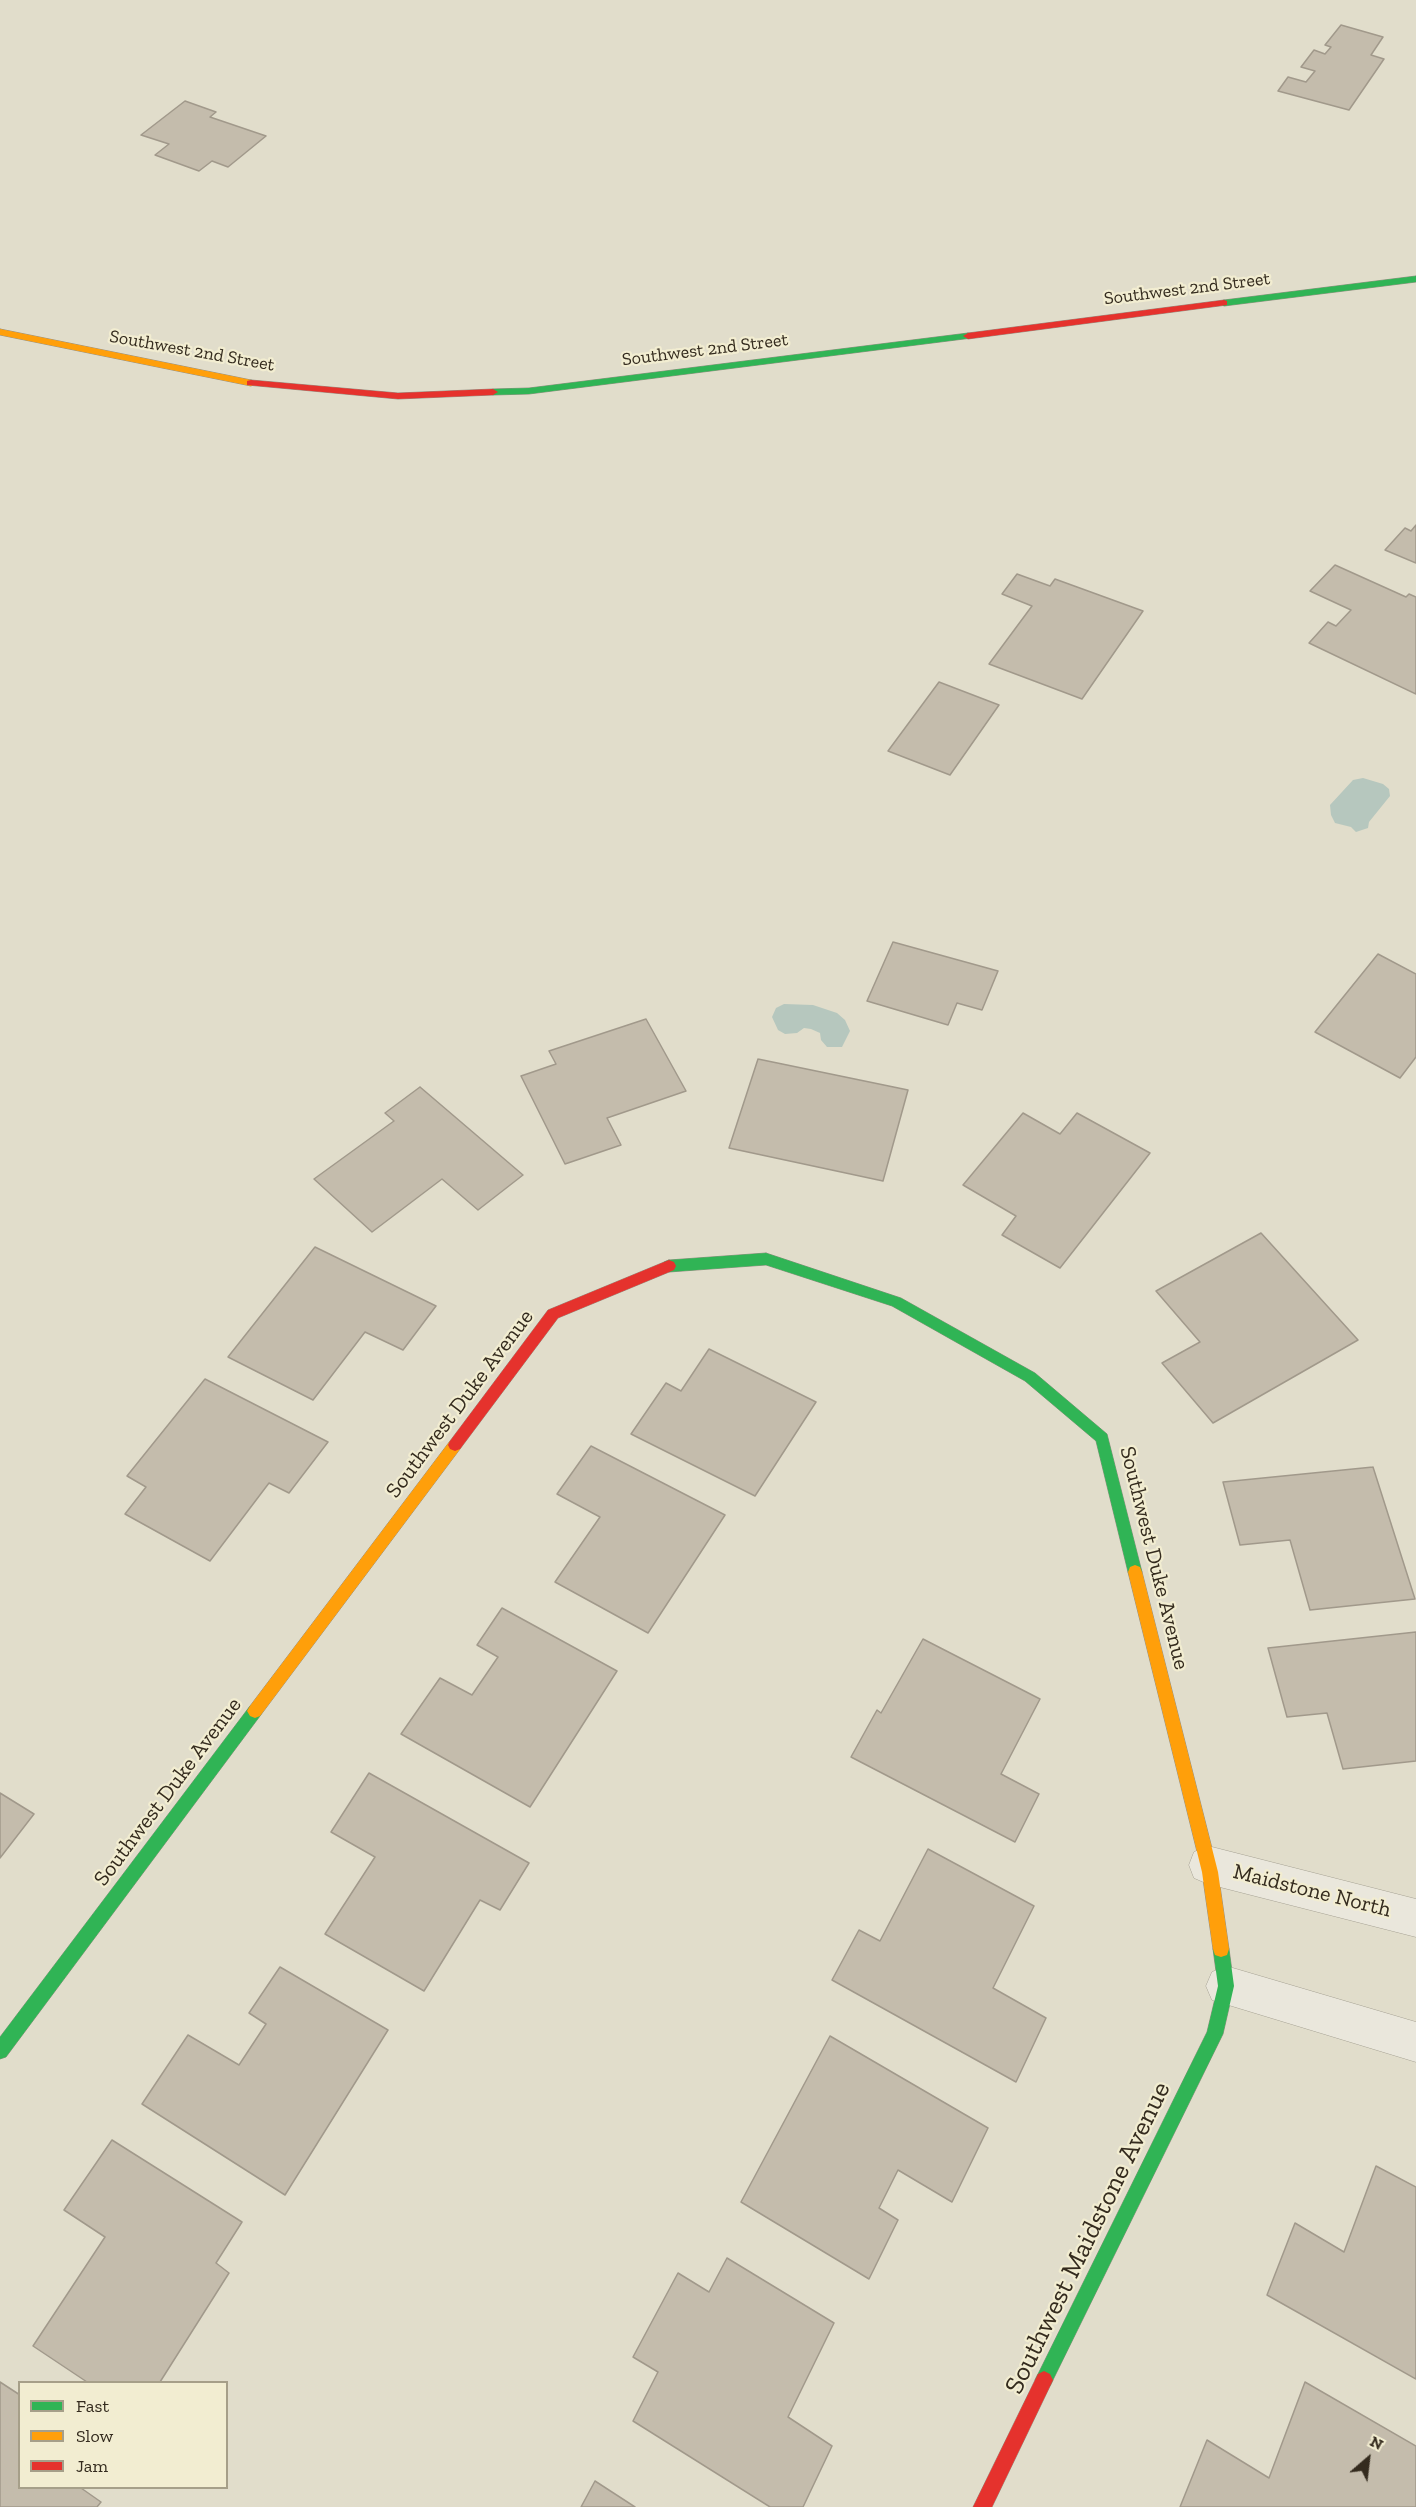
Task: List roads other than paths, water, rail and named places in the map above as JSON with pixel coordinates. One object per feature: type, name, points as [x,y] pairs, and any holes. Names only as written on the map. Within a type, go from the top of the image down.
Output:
[{"type":"street","name":"Southwest 2nd Street","points":[[0,332],[245,383],[398,396],[529,391],[1416,279]]},
{"type":"street","name":"Southwest Duke Avenue","points":[[0,2051],[554,1314],[672,1265],[766,1259],[896,1302],[1029,1377],[1102,1438],[1208,1864],[1226,1986]]},
{"type":"street","name":"Maidstone North","points":[[1208,1864],[1416,1918]]},
{"type":"street","points":[[1226,1986],[1416,2042]]},
{"type":"street","name":"Southwest Maidstone Avenue","points":[[982,2507],[1215,2034],[1226,1986]]}]
